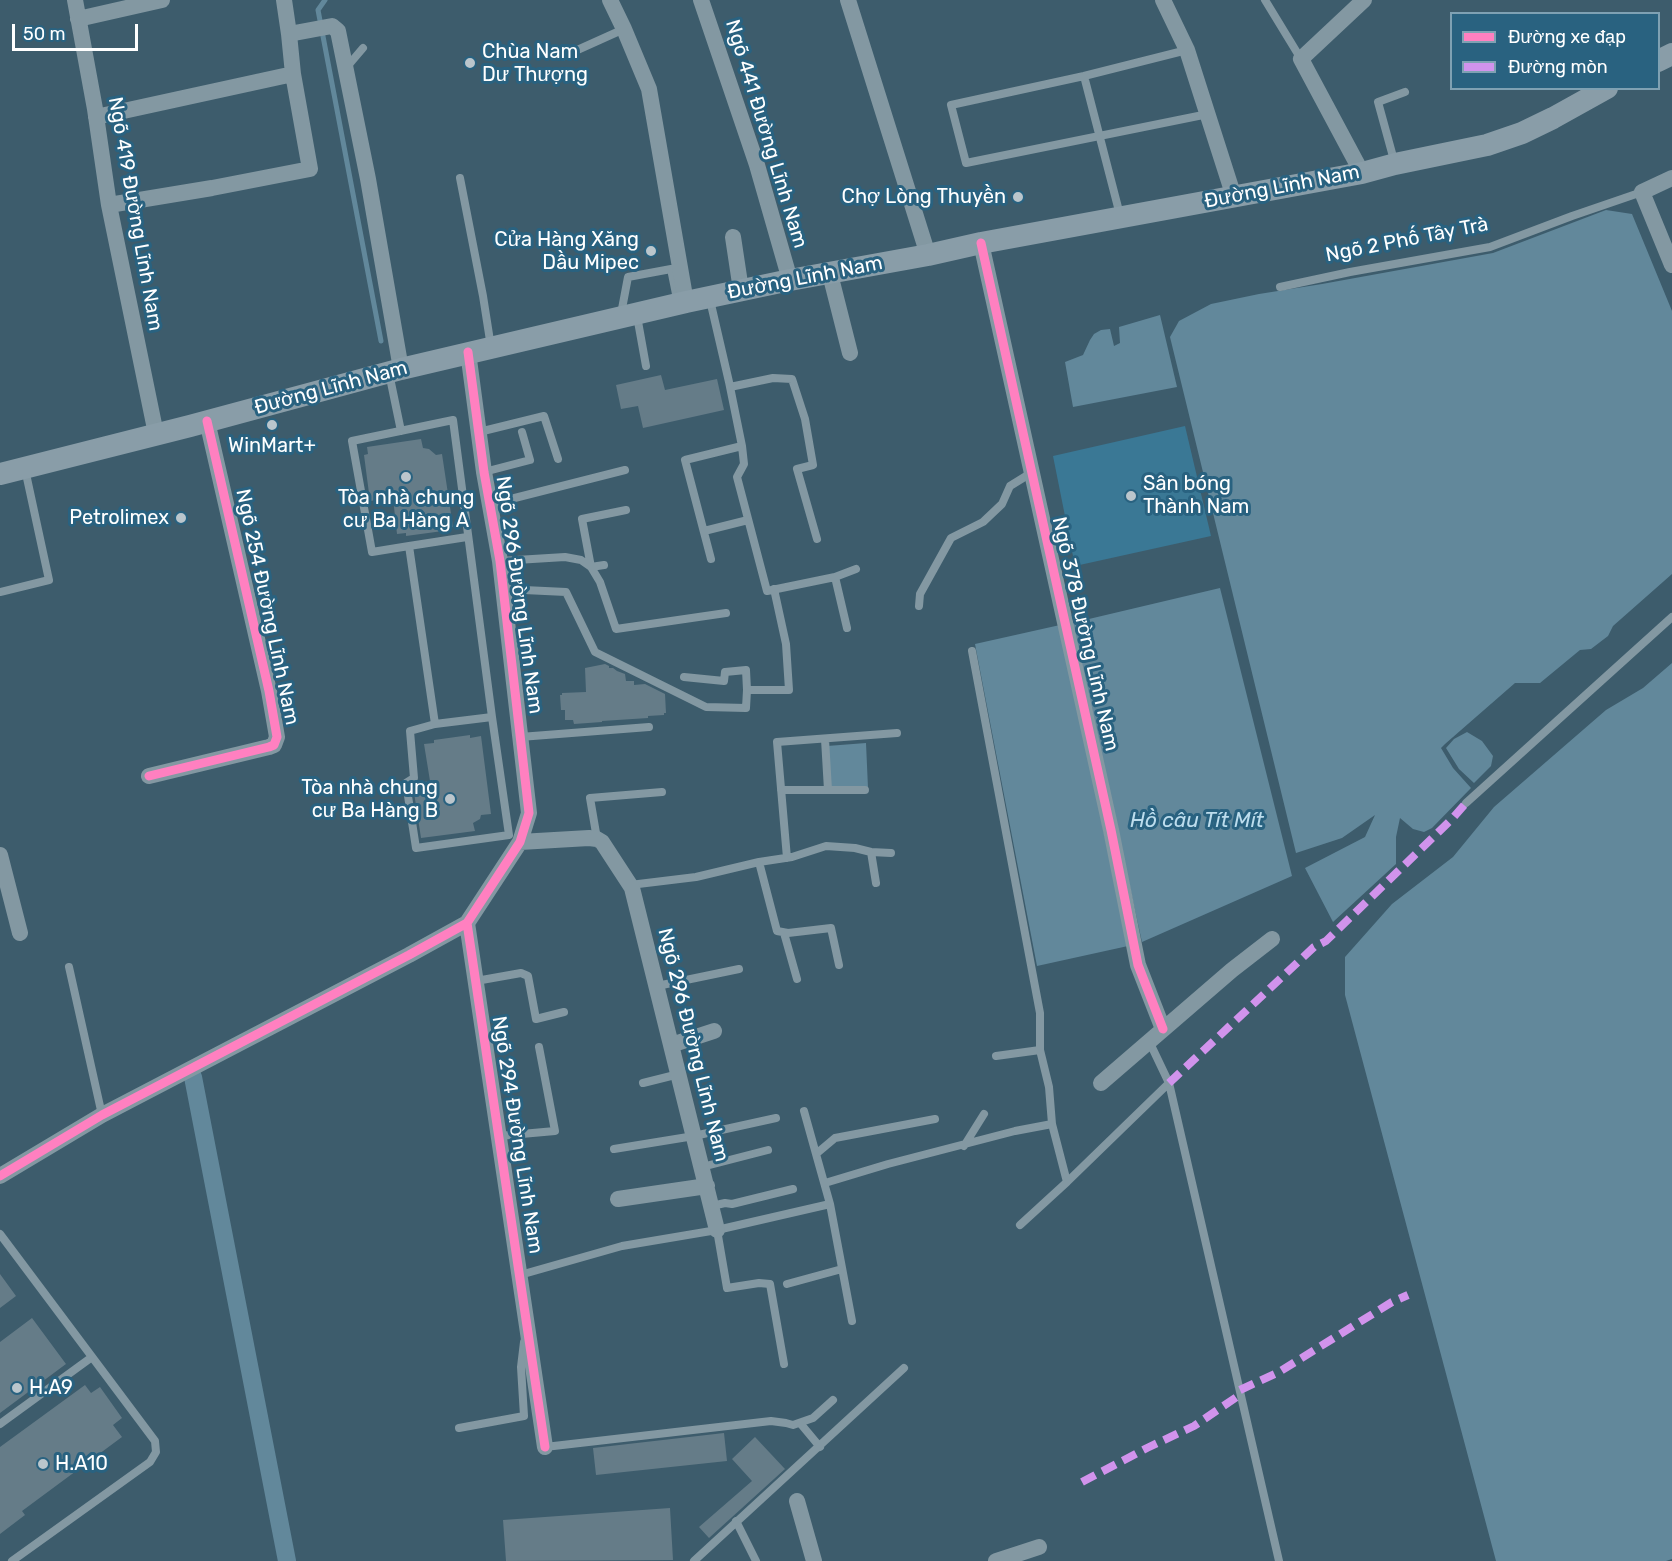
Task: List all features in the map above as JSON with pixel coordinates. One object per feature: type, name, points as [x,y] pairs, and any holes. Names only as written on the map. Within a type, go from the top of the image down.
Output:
[{"type":"main road","name":"Đường Lĩnh Nam","points":[[0,474],[468,352],[682,303],[981,243],[1362,173],[1487,145],[1522,133],[1603,90]]},
{"type":"street","name":"Ngõ 419 Đường Lĩnh Nam","points":[[75,0],[110,205],[156,434]]},
{"type":"street","points":[[78,19],[162,0]]},
{"type":"street","points":[[110,205],[310,169],[293,74],[284,0]]},
{"type":"street","points":[[610,0],[649,88],[682,303]]},
{"type":"street","name":"Ngõ 441 Đường Lĩnh Nam","points":[[701,0],[757,165],[790,280]]},
{"type":"street","points":[[848,0],[928,255]]},
{"type":"street","points":[[1163,0],[1187,50],[1234,197]]},
{"type":"street","points":[[1362,173],[1301,59],[1364,0]]},
{"type":"street","points":[[289,34],[332,26],[338,31],[368,180],[395,371]]},
{"type":"street","points":[[96,117],[293,74]]},
{"type":"street","name":"Ngõ 2 Phố Tây Trà","points":[[1642,192],[1672,178]]},
{"type":"street","points":[[1642,192],[1672,265]]},
{"type":"street","points":[[733,237],[741,290]]},
{"type":"street","name":"Ngõ 378 Đường Lĩnh Nam","points":[[981,243],[1111,830],[1138,965],[1163,1029]]},
{"type":"street","points":[[830,274],[850,353]]},
{"type":"street","name":"Ngõ 296 Đường Lĩnh Nam","points":[[468,352],[484,472],[500,561],[529,813],[520,842]]},
{"type":"street","name":"Ngõ 254 Đường Lĩnh Nam","points":[[149,776],[274,746],[276,742],[269,691],[207,421]]},
{"type":"street","points":[[0,1176],[102,1115],[467,923],[520,842],[597,839]]},
{"type":"street","name":"Ngõ 296 Đường Lĩnh Nam","points":[[597,839],[602,842],[630,885],[706,1186],[718,1204],[717,1230]]},
{"type":"street","points":[[0,855],[20,933]]},
{"type":"street","name":"Ngõ 294 Đường Lĩnh Nam","points":[[467,923],[545,1447]]},
{"type":"street","points":[[1101,1083],[1232,970],[1272,939]]},
{"type":"street","points":[[671,1045],[714,1031]]},
{"type":"street","points":[[618,1199],[706,1186]]},
{"type":"street","points":[[797,1501],[814,1561]]},
{"type":"street","points":[[996,1561],[1039,1547]]},
{"type":"lane","points":[[1265,0],[1301,59]]},
{"type":"lane","points":[[564,56],[624,28]]},
{"type":"lane","points":[[345,69],[363,48]]},
{"type":"lane","points":[[1187,50],[1084,76],[951,105],[966,163],[1208,113]]},
{"type":"lane","points":[[1084,76],[1121,217]]},
{"type":"lane","points":[[1395,164],[1378,102],[1405,92]]},
{"type":"lane","points":[[460,178],[491,348]]},
{"type":"lane","name":"Ngõ 2 Phố Tây Trà","points":[[1280,287],[1490,247],[1642,192]]},
{"type":"lane","points":[[646,366],[628,316],[628,277],[671,268],[682,303]]},
{"type":"lane","points":[[710,297],[744,464],[737,477],[767,591],[835,577],[856,569]]},
{"type":"lane","points":[[395,371],[401,431]]},
{"type":"lane","points":[[730,387],[773,378],[792,379],[805,419],[813,465],[797,469],[817,539]]},
{"type":"lane","points":[[478,432],[544,416],[558,459]]},
{"type":"lane","points":[[467,537],[372,552],[352,441],[453,420],[508,835],[416,848],[406,783],[414,777],[410,731],[435,724],[492,717]]},
{"type":"lane","points":[[484,472],[530,460],[522,432]]},
{"type":"lane","points":[[711,559],[685,460],[741,446]]},
{"type":"lane","points":[[0,592],[49,580],[24,468]]},
{"type":"lane","points":[[491,504],[625,470]]},
{"type":"lane","points":[[919,606],[920,594],[951,538],[983,522],[1002,504],[1010,486],[1031,473]]},
{"type":"lane","points":[[626,510],[582,519],[591,567],[600,582],[616,629],[726,613]]},
{"type":"lane","points":[[704,531],[748,520]]},
{"type":"lane","points":[[409,546],[435,724]]},
{"type":"lane","points":[[500,561],[565,557],[581,560],[591,567],[604,565]]},
{"type":"lane","points":[[835,577],[847,628]]},
{"type":"lane","points":[[503,589],[566,592],[595,652],[706,708],[746,708],[746,670],[725,672],[724,681],[684,677]]},
{"type":"lane","points":[[747,690],[789,690],[786,644],[774,589]]},
{"type":"lane","points":[[1466,803],[1672,617]]},
{"type":"lane","points":[[972,651],[1040,1013],[1040,1050],[1048,1087],[1052,1124],[1067,1182]]},
{"type":"lane","points":[[520,737],[649,727]]},
{"type":"lane","points":[[787,858],[777,742],[897,733]]},
{"type":"lane","points":[[825,739],[828,789]]},
{"type":"lane","points":[[782,790],[865,790]]},
{"type":"lane","points":[[597,839],[590,798],[662,792]]},
{"type":"lane","points":[[630,885],[696,877],[759,862],[787,858],[826,846],[891,853]]},
{"type":"lane","points":[[871,852],[876,883]]},
{"type":"lane","points":[[759,862],[777,930],[784,933],[831,928],[839,965]]},
{"type":"lane","points":[[784,933],[797,979]]},
{"type":"lane","points":[[69,967],[102,1115]]},
{"type":"lane","points":[[657,986],[740,969]]},
{"type":"lane","points":[[476,981],[521,973],[528,976],[536,1019],[564,1012]]},
{"type":"lane","points":[[1149,1041],[1169,1083],[1279,1561]]},
{"type":"lane","points":[[499,1136],[555,1131],[539,1047]]},
{"type":"lane","points":[[996,1056],[1040,1050]]},
{"type":"lane","points":[[643,1083],[679,1074]]},
{"type":"lane","points":[[1020,1225],[1169,1083]]},
{"type":"lane","points":[[804,1111],[830,1204],[852,1321]]},
{"type":"lane","points":[[964,1146],[984,1114]]},
{"type":"lane","points":[[614,1149],[694,1136],[776,1118]]},
{"type":"lane","points":[[816,1154],[835,1138],[935,1119]]},
{"type":"lane","points":[[825,1183],[888,1164],[1015,1131],[1052,1124]]},
{"type":"lane","points":[[702,1167],[768,1150]]},
{"type":"lane","points":[[718,1204],[729,1199],[792,1187]]},
{"type":"lane","points":[[520,1275],[622,1246],[717,1230],[830,1204]]},
{"type":"lane","name":"Ngõ 296 Đường Lĩnh Nam","points":[[717,1230],[727,1288],[759,1283],[770,1284],[784,1364]]},
{"type":"lane","points":[[0,1234],[155,1441],[156,1452],[150,1462],[12,1561]]},
{"type":"lane","points":[[787,1284],[842,1269]]},
{"type":"lane","points":[[459,1428],[524,1416],[521,1367],[526,1318]]},
{"type":"lane","points":[[0,1424],[92,1358]]},
{"type":"lane","points":[[694,1561],[904,1368]]},
{"type":"lane","points":[[545,1447],[771,1422],[793,1425],[813,1418],[834,1400]]},
{"type":"lane","points":[[800,1423],[820,1447]]},
{"type":"lane","points":[[736,1521],[756,1561]]},
{"type":"shaded area","name":"Sân bóng Thành Nam","points":[[1185,426],[1211,536],[1075,566],[1053,456]]},
{"type":"water","points":[[1606,210],[1632,214],[1672,311],[1672,574],[1613,626],[1608,636],[1591,649],[1580,650],[1540,683],[1515,683],[1441,748],[1453,768],[1471,788],[1432,828],[1424,832],[1413,829],[1400,818],[1396,837],[1396,864],[1333,922],[1305,868],[1365,837],[1375,815],[1342,838],[1296,853],[1170,337],[1179,321],[1211,304],[1493,253]]},
{"type":"water","points":[[1160,315],[1177,387],[1073,407],[1065,362],[1083,355],[1094,334],[1101,330],[1110,329],[1114,346],[1120,343],[1119,327]]},
{"type":"water","name":"Hồ câu Tít Mít","points":[[1220,588],[1292,876],[1142,942],[1072,623]]},
{"type":"water","points":[[1060,625],[1128,946],[1037,966],[975,644]]},
{"type":"water","points":[[1672,663],[1672,1559],[1666,1561],[1496,1561],[1345,995],[1345,957],[1392,904],[1453,857],[1494,807],[1606,710],[1643,688]]},
{"type":"water","points":[[1467,732],[1482,741],[1493,756],[1491,766],[1474,783],[1459,769],[1446,748],[1454,739]]},
{"type":"water","points":[[866,743],[868,788],[831,789],[827,746]]},
{"type":"building","points":[[661,375],[665,390],[717,379],[724,410],[643,428],[638,406],[621,409],[616,385]]},
{"type":"building","name":"Tòa nhà chung cư Ba Hàng A","points":[[421,439],[423,448],[429,449],[436,455],[442,454],[453,527],[443,528],[443,531],[406,536],[406,533],[397,534],[393,498],[370,501],[364,455],[368,454],[367,447]]},
{"type":"building","points":[[605,664],[625,674],[626,681],[634,681],[634,685],[645,684],[665,694],[666,713],[648,716],[648,718],[574,724],[573,720],[565,720],[565,710],[561,710],[560,695],[586,692],[585,668]]},
{"type":"building","name":"Tòa nhà chung cư Ba Hàng B","points":[[470,735],[470,738],[481,736],[491,814],[481,815],[480,819],[473,823],[475,831],[421,838],[413,786],[430,781],[424,744],[434,743],[434,740]]},
{"type":"building","points":[[0,1274],[16,1296],[0,1308]]},
{"type":"building","name":"H.A9","points":[[32,1318],[66,1364],[0,1413],[0,1342]]},
{"type":"building","name":"H.A10","points":[[85,1385],[91,1393],[100,1387],[122,1418],[113,1425],[122,1437],[22,1511],[25,1515],[0,1534],[0,1447]]},
{"type":"building","points":[[724,1433],[727,1461],[596,1475],[593,1448]]},
{"type":"building","points":[[755,1437],[785,1469],[709,1538],[699,1527],[752,1481],[732,1459]]},
{"type":"building","points":[[670,1508],[673,1560],[506,1561],[503,1520]]},
{"type":"waterway","points":[[325,0],[318,10],[381,341]]},
{"type":"waterway","points":[[193,1077],[287,1561]]},
{"type":"marked path","points":[[1169,1083],[1314,947],[1326,941],[1466,803]]},
{"type":"marked path","points":[[1240,1390],[1279,1372],[1392,1302],[1408,1295]]},
{"type":"marked path","points":[[1082,1482],[1194,1426],[1241,1394]]},
{"type":"cycle path","points":[[981,243],[1111,830],[1138,965],[1163,1029]]},
{"type":"cycle path","points":[[468,352],[484,472],[500,561],[529,813],[520,842],[467,923],[545,1447]]},
{"type":"cycle path","points":[[149,776],[269,747],[274,745],[277,737],[269,691],[207,421]]},
{"type":"cycle path","points":[[0,1176],[102,1115],[467,923]]},
{"type":"place","name":"Chùa Nam Dư Thượng","points":[[470,63]]},
{"type":"place","name":"Chợ Lòng Thuyền","points":[[1018,197]]},
{"type":"place","name":"Cửa Hàng Xăng Dầu Mipec","points":[[651,251]]},
{"type":"place","name":"WinMart+","points":[[272,425]]},
{"type":"place","name":"Tòa nhà chung cư Ba Hàng A","points":[[406,477]]},
{"type":"place","name":"Sân bóng Thành Nam","points":[[1131,496]]},
{"type":"place","name":"Petrolimex","points":[[181,518]]},
{"type":"place","name":"Tòa nhà chung cư Ba Hàng B","points":[[450,799]]},
{"type":"place","name":"H.A9","points":[[17,1388]]},
{"type":"place","name":"H.A10","points":[[43,1464]]}]
